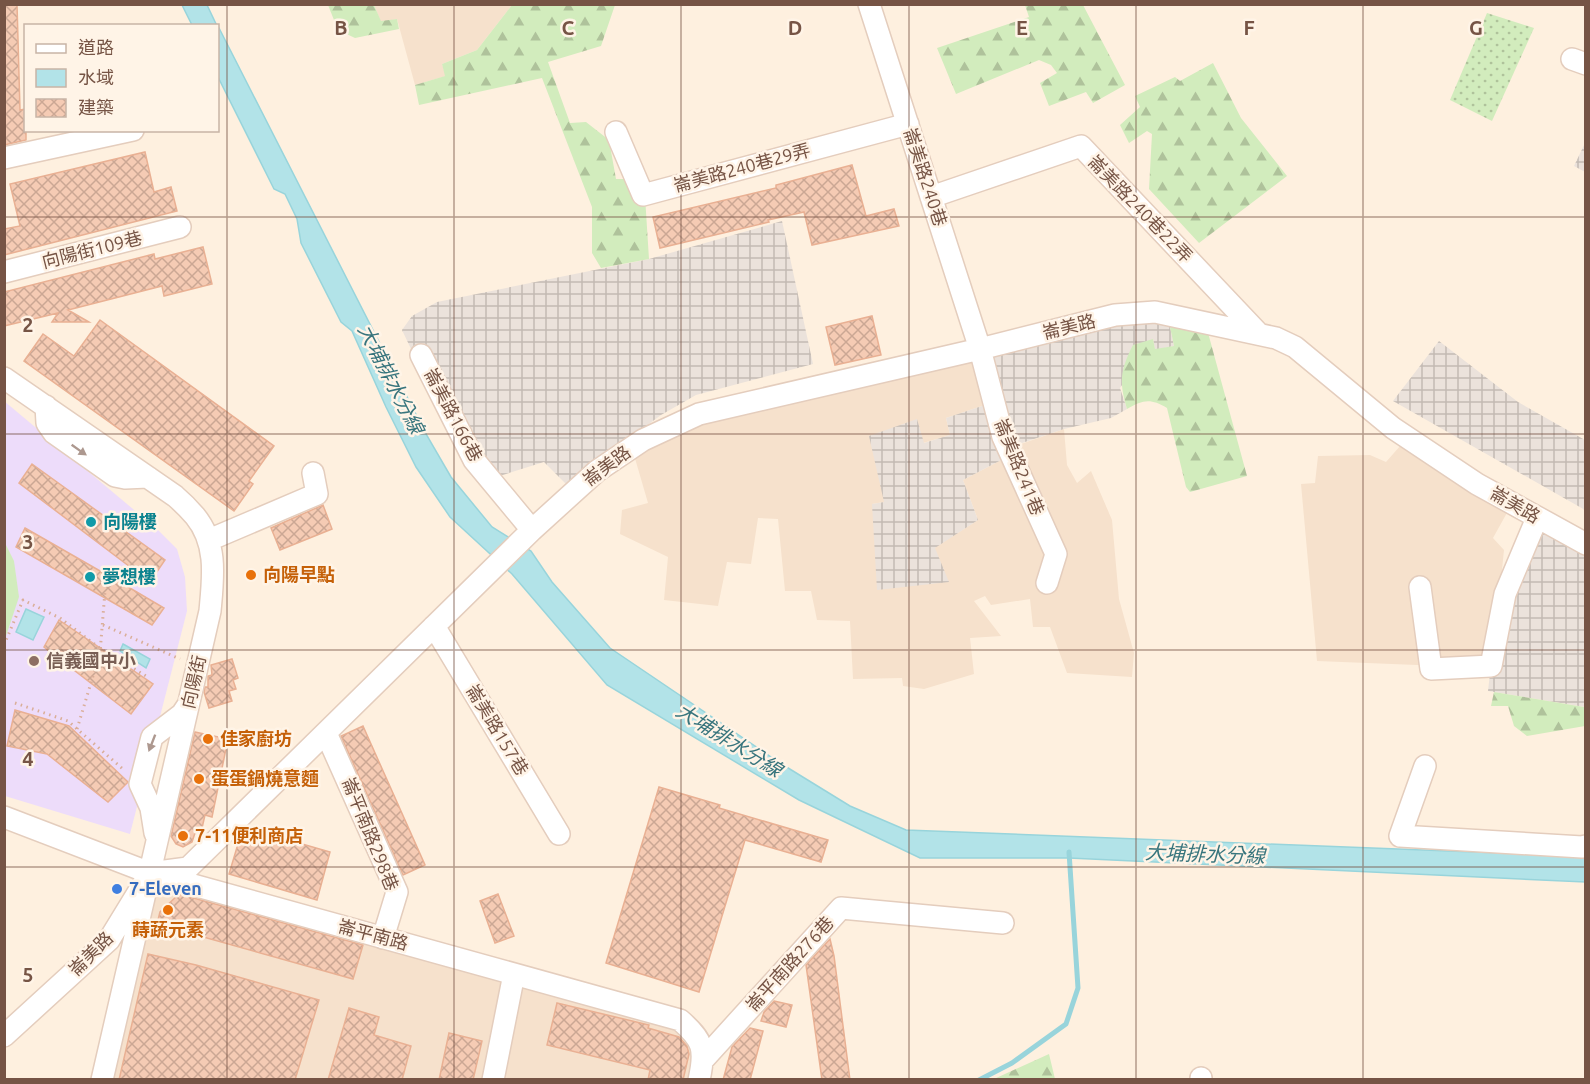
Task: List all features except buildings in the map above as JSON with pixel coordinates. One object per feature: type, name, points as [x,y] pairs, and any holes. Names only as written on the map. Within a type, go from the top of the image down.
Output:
[{"type":"street","name":"崙美路240巷","points":[[869,4],[980,349]]},
{"type":"street","name":"崙美路240巷29弄","points":[[616,132],[643,195],[908,124]]},
{"type":"street","points":[[4,158],[124,132]]},
{"type":"street","name":"崙美路240巷22弄","points":[[931,197],[1081,146],[1259,334]]},
{"type":"street","name":"向陽街109巷","points":[[4,272],[180,227]]},
{"type":"street","name":"崙美路","points":[[434,626],[532,530],[597,471],[643,440],[699,414],[1116,315],[1155,312],[1276,338],[1295,347],[1393,428],[1477,484],[1586,544]]},
{"type":"street","name":"崙美路241巷","points":[[980,349],[1003,437],[1056,554],[1047,582]]},
{"type":"street","name":"崙美路166巷","points":[[421,355],[474,460],[532,530]]},
{"type":"street","name":"向陽街","points":[[4,378],[176,496],[196,517],[209,540],[213,567],[210,611],[102,1080]]},
{"type":"street","points":[[209,540],[317,494],[313,473]]},
{"type":"street","points":[[1420,587],[1431,669],[1491,666],[1504,594],[1537,518]]},
{"type":"street","points":[[150,873],[188,868],[434,626]]},
{"type":"street","name":"崙美路157巷","points":[[434,626],[559,834]]},
{"type":"street","points":[[156,843],[151,808],[140,784],[152,737],[182,714],[189,702]]},
{"type":"street","name":"崙平南路298巷","points":[[326,732],[397,892],[383,938]]},
{"type":"street","points":[[1425,766],[1400,836],[1586,846]]},
{"type":"street","name":"崙平南路","points":[[4,818],[150,873],[680,1020],[697,1035],[701,1070]]},
{"type":"street","name":"崙美路","points":[[6,1034],[109,940],[150,873]]},
{"type":"street","name":"崙平南路276巷","points":[[701,1070],[841,908],[1003,923]]},
{"type":"street","points":[[493,1080],[514,974]]},
{"type":"path","points":[[77,729],[101,651],[105,591]]},
{"type":"path","points":[[4,645],[23,600],[60,618],[101,651],[146,676]]},
{"type":"path","points":[[103,625],[180,659]]},
{"type":"path","points":[[15,703],[68,721],[124,770]]},
{"type":"shaded area","points":[[374,5],[512,5],[477,50],[442,64],[446,76],[415,85],[397,19],[381,22]]},
{"type":"shaded area","points":[[1585,143],[1585,172],[1574,166]]},
{"type":"shaded area","points":[[782,221],[813,364],[696,395],[661,415],[567,485],[544,462],[490,479],[439,408],[402,330],[412,316],[437,302],[649,259]]},
{"type":"shaded area","points":[[1166,308],[1174,346],[1155,350],[1153,339],[1120,388],[1127,409],[1111,418],[1064,429],[1007,448],[1009,456],[963,480],[978,520],[935,548],[949,582],[877,590],[872,504],[884,502],[869,436],[917,419],[924,443],[950,435],[946,418],[994,402],[981,344]]},
{"type":"shaded area","points":[[1439,341],[1518,402],[1585,440],[1585,510],[1393,401]]},
{"type":"shaded area","points":[[981,344],[994,402],[946,418],[950,435],[923,443],[917,419],[884,502],[872,504],[948,582],[934,548],[978,520],[963,480],[1009,456],[1007,449],[1064,429],[1067,465],[1077,483],[1091,471],[1112,520],[1119,599],[1134,653],[1132,677],[1067,673],[1050,627],[1033,627],[1030,599],[991,605],[985,596],[974,601],[1001,636],[970,638],[974,674],[924,689],[903,686],[902,678],[853,679],[850,621],[817,620],[811,591],[785,591],[778,519],[758,518],[751,564],[727,562],[718,606],[664,600],[668,557],[620,534],[622,510],[648,503],[634,455],[703,413]]},
{"type":"shaded area","points":[[4,401],[158,530],[177,549],[185,577],[187,611],[130,834],[5,796]]},
{"type":"shaded area","points":[[1408,437],[1513,502],[1493,538],[1504,550],[1492,668],[1317,661],[1301,484],[1315,483],[1318,456],[1370,455],[1386,462]]},
{"type":"shaded area","points":[[1546,517],[1585,536],[1585,707],[1488,691],[1501,577]]},
{"type":"shaded area","points":[[158,885],[699,1025],[698,1079],[111,1080]]},
{"type":"green space","points":[[328,5],[374,5],[381,21],[397,19],[399,29],[355,38],[338,30]]},
{"type":"green space","points":[[512,5],[615,5],[601,46],[548,62],[570,123],[586,122],[609,140],[616,179],[637,179],[645,196],[649,259],[601,268],[592,253],[592,207],[542,78],[419,105],[415,85],[445,76],[442,64],[477,50]]},
{"type":"green space","points":[[1025,5],[1083,5],[1125,85],[1093,103],[1086,92],[1049,106],[1040,83],[1057,73],[1051,65],[1039,60],[956,94],[937,48],[1029,17]]},
{"type":"green space","points":[[1487,13],[1534,28],[1492,121],[1450,100]]},
{"type":"green space","points":[[1213,63],[1241,118],[1287,176],[1199,243],[1149,189],[1152,134],[1147,131],[1129,143],[1120,125],[1140,107],[1135,96],[1175,77],[1180,81]]},
{"type":"green space","points":[[1166,308],[1204,318],[1247,476],[1190,492],[1186,487],[1167,408],[1147,401],[1127,409],[1122,377],[1125,362],[1133,345],[1153,339],[1155,349],[1174,346]]},
{"type":"green space","points":[[5,543],[14,561],[19,597],[5,639]]},
{"type":"green space","points":[[1494,692],[1584,707],[1585,697],[1585,726],[1527,736],[1514,726],[1508,706],[1491,706]]},
{"type":"green space","points":[[1049,1054],[1055,1079],[994,1079]]},
{"type":"water","points":[[182,5],[207,5],[216,24],[192,24]]},
{"type":"water","name":"大埔排水分線","points":[[219,28],[426,434],[451,477],[492,527],[531,551],[552,582],[610,648],[780,763],[850,806],[906,830],[1552,855],[1585,853],[1585,882],[1069,858],[920,858],[799,800],[607,685],[512,574],[450,517],[416,467],[352,331],[341,322],[301,243],[297,219],[285,194],[274,189],[219,79]]},
{"type":"water","points":[[26,609],[44,617],[33,640],[16,632]]},
{"type":"water","points":[[123,644],[150,659],[146,668],[120,651]]},
{"type":"waterway","points":[[979,1080],[1012,1063],[1066,1024],[1078,988],[1069,852]]},
{"type":"place","name":"向陽樓","points":[[91,522]]},
{"type":"place","name":"向陽早點","points":[[251,575]]},
{"type":"place","name":"夢想樓","points":[[90,577]]},
{"type":"place","name":"信義國中小","points":[[34,661]]},
{"type":"place","name":"佳家廚坊","points":[[208,739]]},
{"type":"place","name":"蛋蛋鍋燒意麵","points":[[199,779]]},
{"type":"place","name":"7-11便利商店","points":[[183,836]]},
{"type":"place","name":"7-Eleven","points":[[117,889]]},
{"type":"place","name":"蒔蔬元素","points":[[168,910]]}]
